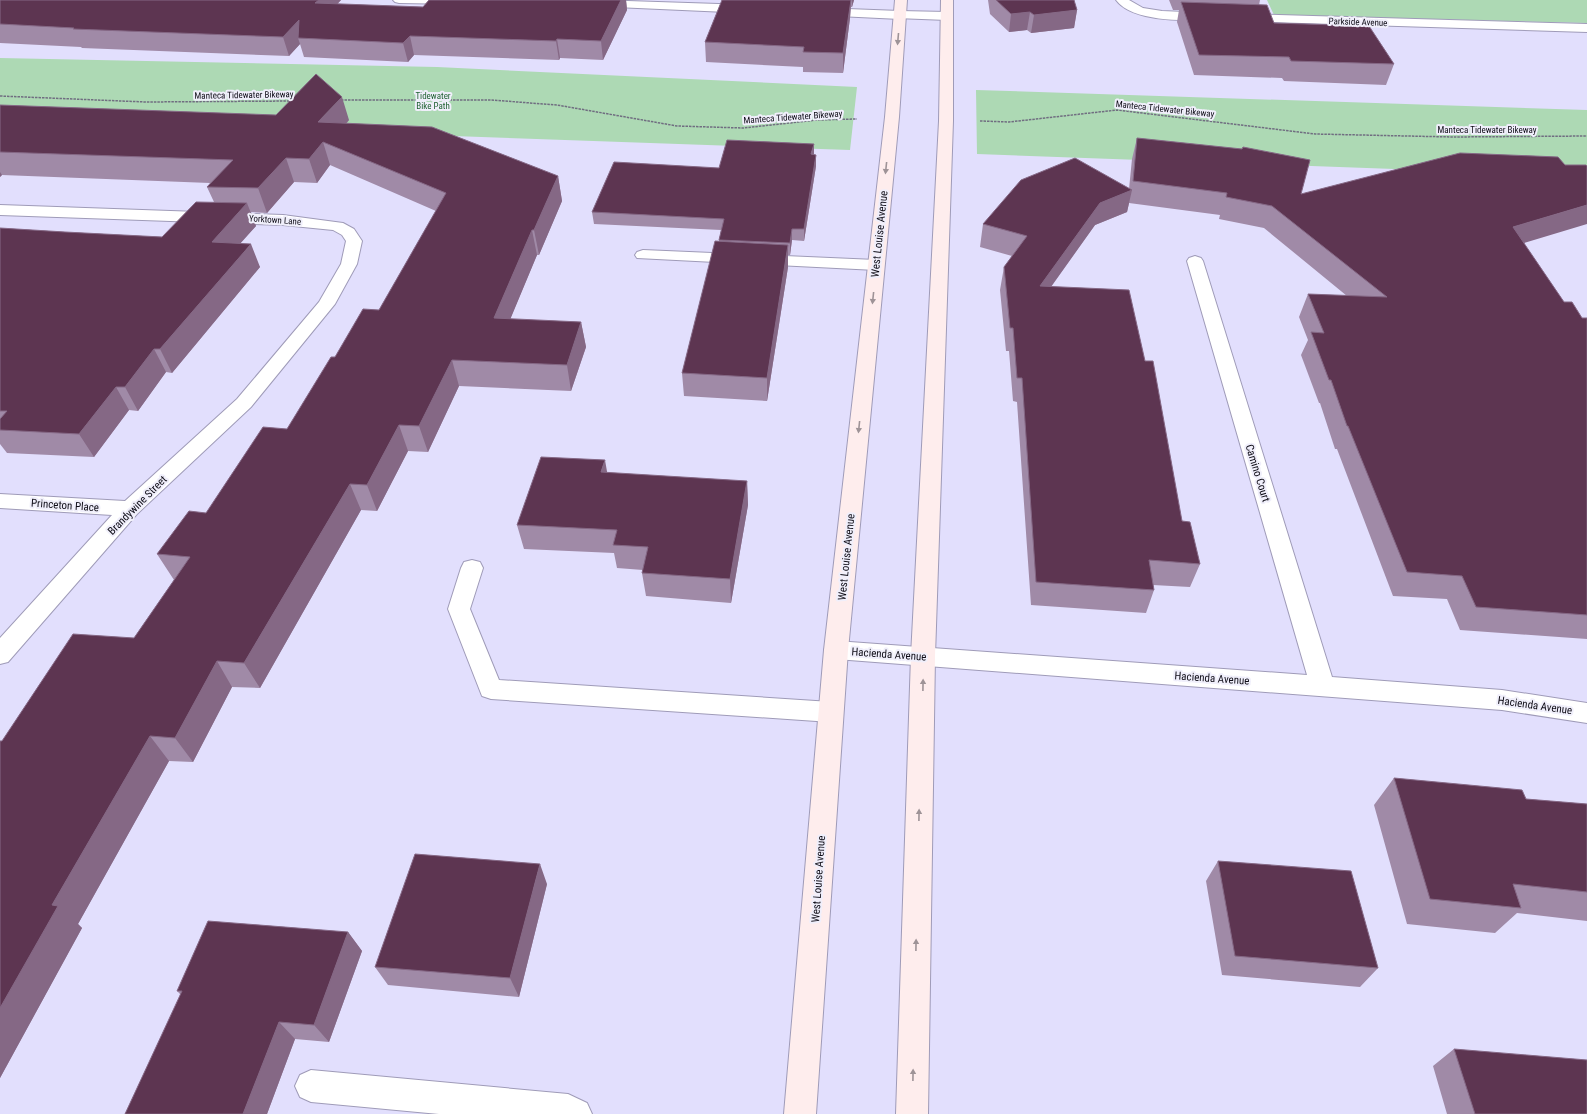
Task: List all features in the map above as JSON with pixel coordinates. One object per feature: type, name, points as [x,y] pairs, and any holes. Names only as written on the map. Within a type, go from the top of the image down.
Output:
[{"type":"main road","name":"West Louise Avenue","points":[[800,1114],[836,650],[892,117],[901,7]]},
{"type":"main road","points":[[912,1114],[923,656],[946,121],[947,8]]},
{"type":"street","points":[[399,0],[471,2]]},
{"type":"street","points":[[582,4],[687,3],[757,9]]},
{"type":"street","points":[[1126,3],[1145,11],[1164,15],[1218,18]]},
{"type":"street","points":[[813,11],[901,7],[947,8]]},
{"type":"street","name":"Parkside Avenue","points":[[1234,18],[1587,28]]},
{"type":"street","name":"Yorktown Lane","points":[[0,210],[283,220],[337,226],[348,232],[354,241],[349,264],[326,304],[280,359]]},
{"type":"street","points":[[643,255],[876,265]]},
{"type":"street","name":"Camino Court","points":[[1194,261],[1322,686]]},
{"type":"street","name":"Brandywine Street","points":[[0,655],[130,509],[244,403],[280,359]]},
{"type":"street","name":"Princeton Place","points":[[0,500],[130,509]]},
{"type":"street","points":[[472,568],[459,609],[491,689],[831,712]]},
{"type":"street","name":"Hacienda Avenue","points":[[836,650],[1502,700],[1587,712]]},
{"type":"street","points":[[311,1086],[568,1110],[576,1114]]},
{"type":"path","name":"Manteca Tidewater Bikeway","points":[[0,96],[72,100],[207,102],[293,101]]},
{"type":"path","name":"Manteca Tidewater Bikeway","points":[[340,100],[491,100],[558,104],[676,126],[743,128],[817,120],[892,117]]},
{"type":"path","name":"Manteca Tidewater Bikeway","points":[[946,121],[1009,122],[1117,110],[1315,134],[1453,137],[1587,136]]},
{"type":"green space","points":[[1267,0],[1587,0],[1587,23],[1274,15]]},
{"type":"green space","name":"Tidewater Bike Path","points":[[0,58],[437,67],[857,87],[850,150],[0,120]]},
{"type":"green space","points":[[976,90],[1587,110],[1587,176],[977,154]]},
{"type":"building","points":[[0,0],[319,0],[315,3],[423,7],[429,0],[621,0],[601,41],[410,36],[403,43],[298,38],[299,20],[283,37],[73,29],[74,28],[0,24]]},
{"type":"building","points":[[722,0],[851,0],[843,53],[803,52],[804,47],[705,42]]},
{"type":"building","points":[[996,0],[1074,0],[1077,10],[1034,15],[1030,12],[1011,14]]},
{"type":"building","points":[[1181,2],[1267,5],[1274,23],[1369,26],[1394,64],[1291,61],[1289,57],[1199,55]]},
{"type":"building","points":[[316,74],[342,97],[318,122],[432,127],[558,176],[534,230],[532,230],[494,318],[581,322],[567,365],[452,360],[419,426],[399,425],[367,485],[350,484],[244,663],[217,661],[175,738],[150,736],[52,905],[58,906],[0,1008],[0,741],[2,741],[73,634],[134,638],[190,557],[157,554],[189,511],[206,513],[263,427],[287,429],[331,357],[335,357],[363,309],[379,310],[446,193],[323,142],[309,159],[286,158],[258,188],[207,187],[233,160],[0,152],[0,105],[276,115]]},
{"type":"building","points":[[1137,138],[1242,149],[1243,147],[1310,160],[1301,194],[1460,153],[1558,157],[1565,165],[1587,166],[1587,205],[1513,227],[1564,302],[1572,302],[1582,318],[1587,318],[1587,615],[1476,607],[1462,576],[1407,572],[1347,426],[1331,380],[1329,380],[1311,332],[1324,333],[1308,294],[1387,297],[1272,206],[1226,197],[1227,193],[1133,181]]},
{"type":"building","points":[[727,140],[814,144],[811,154],[816,155],[804,229],[792,229],[790,243],[719,240],[724,219],[592,212],[614,162],[719,168]]},
{"type":"building","points":[[1075,158],[1132,190],[1100,203],[1040,286],[1129,290],[1145,361],[1153,361],[1182,521],[1190,522],[1200,564],[1149,560],[1154,590],[1036,582],[1022,378],[1017,378],[1013,328],[1010,328],[1004,267],[1027,236],[983,224],[1021,180]]},
{"type":"building","points":[[196,202],[247,203],[212,242],[251,244],[160,349],[154,349],[125,387],[116,387],[79,434],[0,430],[0,419],[7,411],[0,411],[0,228],[162,237]]},
{"type":"building","points":[[715,241],[788,245],[767,378],[682,373]]},
{"type":"building","points":[[541,457],[605,460],[601,472],[747,481],[730,579],[642,573],[648,547],[613,545],[617,530],[517,525]]},
{"type":"building","points":[[1394,778],[1522,790],[1526,799],[1587,804],[1587,892],[1513,884],[1521,908],[1430,899]]},
{"type":"building","points":[[415,854],[540,864],[510,978],[375,967]]},
{"type":"building","points":[[1218,861],[1351,871],[1378,968],[1235,956]]},
{"type":"building","points":[[208,921],[348,932],[314,1025],[279,1022],[243,1114],[125,1114],[182,991],[177,991]]},
{"type":"building","points":[[1454,1049],[1587,1060],[1587,1114],[1475,1114]]}]
